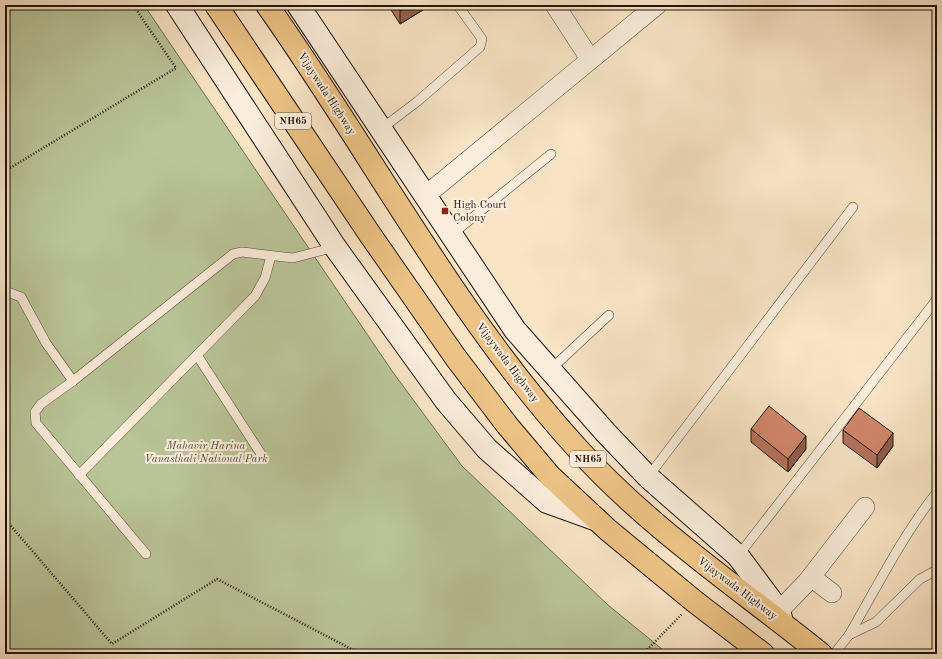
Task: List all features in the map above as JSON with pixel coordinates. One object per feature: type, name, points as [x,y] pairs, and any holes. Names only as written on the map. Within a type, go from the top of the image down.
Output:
[{"type":"highway","name":"NH65","points":[[216,5],[371,236],[456,358],[507,425],[550,476],[597,520],[694,601],[763,654]]},
{"type":"highway","name":"Vijaywada Highway","points":[[267,5],[485,335],[527,391],[578,450],[658,527],[720,577],[780,617],[821,654]]},
{"type":"street","points":[[177,5],[335,246],[446,401],[487,449],[547,502],[597,520]]},
{"type":"street","points":[[298,5],[515,330],[606,433],[648,477],[738,556],[780,617],[865,508]]},
{"type":"street","points":[[555,5],[590,59]]},
{"type":"street","points":[[425,196],[656,5]]},
{"type":"street","points":[[811,577],[832,593]]},
{"type":"lane","points":[[381,129],[418,101],[480,48],[482,39],[459,7]]},
{"type":"lane","points":[[451,235],[551,154]]},
{"type":"lane","points":[[648,477],[853,207]]},
{"type":"lane","points":[[146,554],[36,423],[35,412],[41,404],[73,381],[226,258],[242,252],[293,258],[335,246]]},
{"type":"lane","points":[[79,475],[255,296],[265,278],[271,256]]},
{"type":"lane","points":[[5,292],[20,297],[46,343],[73,381]]},
{"type":"lane","points":[[738,556],[937,299]]},
{"type":"lane","points":[[550,370],[609,315]]},
{"type":"lane","points":[[197,355],[261,454]]},
{"type":"lane","points":[[834,654],[848,635],[898,551],[908,531],[937,492]]},
{"type":"lane","points":[[848,635],[876,622],[920,579],[937,570]]},
{"type":"path","points":[[5,171],[176,68],[133,5]]},
{"type":"path","points":[[5,519],[112,644],[217,579],[361,654]]},
{"type":"path","points":[[643,654],[694,601]]},
{"type":"path","points":[[5,644],[12,654]]},
{"type":"green space","name":"Mahavir Harina Vanasthali National Park","points":[[5,5],[144,5],[392,371],[462,466],[608,605],[668,654],[5,654]]},
{"type":"building","points":[[396,5],[410,5],[400,11]]},
{"type":"building","points":[[769,406],[806,436],[788,459],[751,429]]},
{"type":"building","points":[[859,408],[893,433],[877,455],[843,430]]},
{"type":"place","name":"High Court Colony","points":[[445,211]]}]
